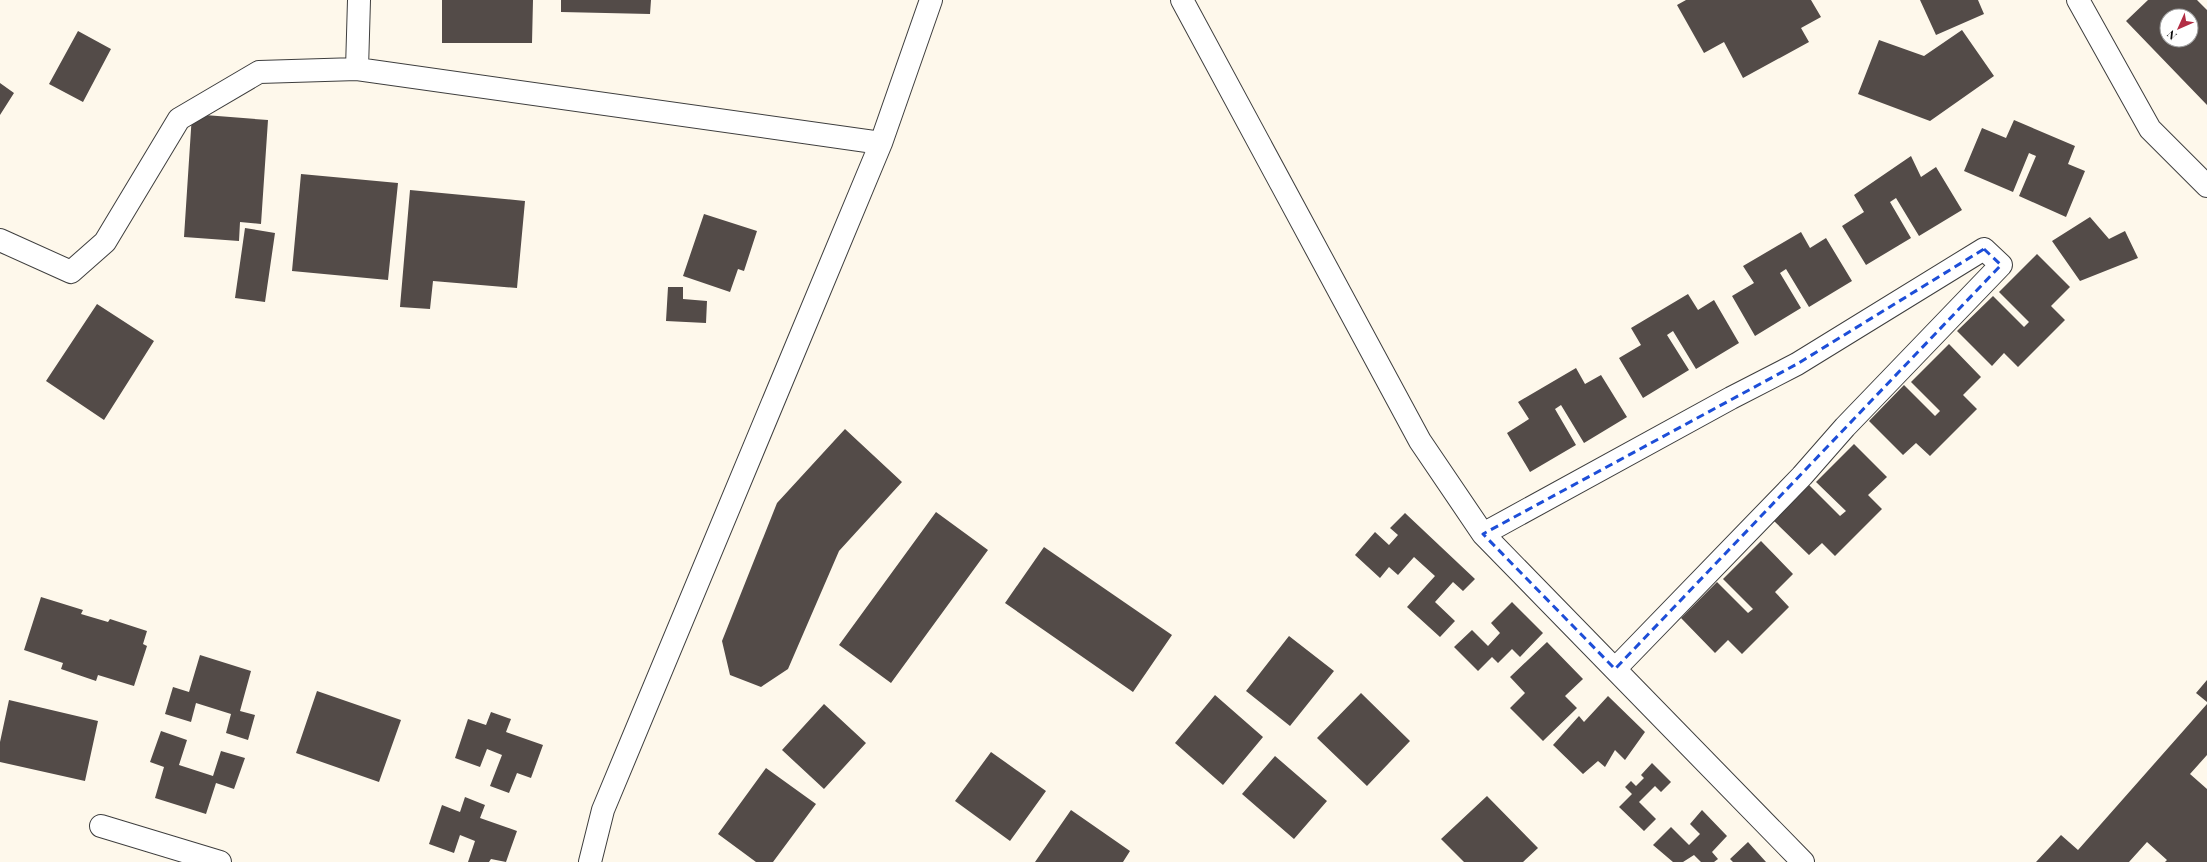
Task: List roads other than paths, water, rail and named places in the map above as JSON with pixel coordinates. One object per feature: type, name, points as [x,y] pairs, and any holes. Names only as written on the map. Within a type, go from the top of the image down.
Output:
[{"type":"street","points":[[357,69],[359,0]]},
{"type":"street","points":[[591,862],[603,810],[881,143],[931,0]]},
{"type":"street","points":[[1182,0],[1420,441],[1483,534],[1803,862]]},
{"type":"street","points":[[2078,0],[2150,129],[2207,186]]},
{"type":"street","points":[[0,240],[71,272],[105,242],[179,119],[259,72],[357,69],[881,143]]},
{"type":"street","points":[[1483,534],[1731,398],[1797,364],[1984,249],[2001,265],[1845,427],[1802,476],[1615,669]]},
{"type":"street","points":[[101,826],[220,862]]}]
